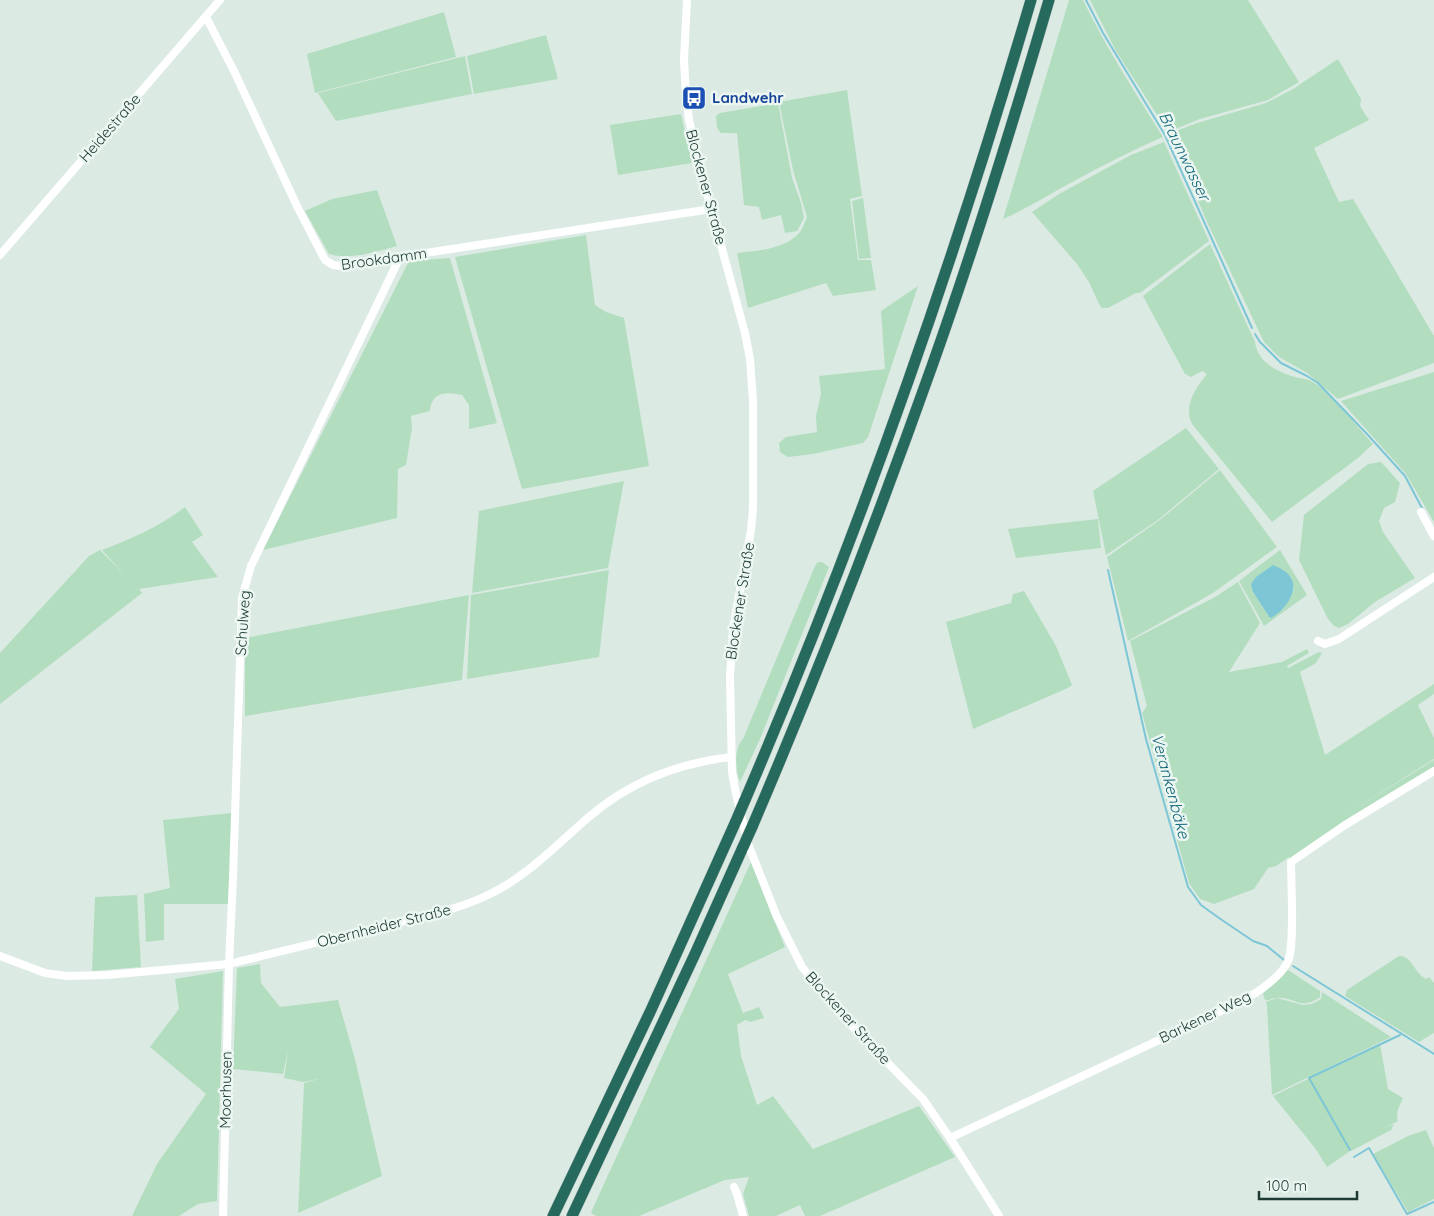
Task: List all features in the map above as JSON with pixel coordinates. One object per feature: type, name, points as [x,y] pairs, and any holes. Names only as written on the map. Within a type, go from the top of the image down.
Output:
[{"type":"highway","points":[[553,1216],[651,1010],[736,821],[795,682],[894,422],[948,268],[1032,0]]},
{"type":"highway","points":[[572,1216],[695,954],[752,827],[864,553],[933,365],[1049,0]]},
{"type":"street","name":"Heidestraße","points":[[0,255],[220,0]]},
{"type":"street","name":"Blockener Straße","points":[[687,0],[684,60],[686,102],[693,143],[745,333],[750,359],[753,401],[752,516],[731,646],[731,757],[736,794],[748,844],[771,904],[795,955],[809,976],[842,1016],[923,1099],[1000,1216]]},
{"type":"street","name":"Brookdamm","points":[[206,17],[234,71],[297,206],[325,260],[333,266],[711,209]]},
{"type":"street","name":"Schulweg","points":[[229,964],[242,598],[251,566],[400,257]]},
{"type":"street","points":[[1421,512],[1434,536]]},
{"type":"street","points":[[1318,641],[1325,644],[1340,639],[1434,578]]},
{"type":"street","name":"Obernheider Straße","points":[[0,956],[44,973],[67,976],[88,976],[229,964],[428,915],[476,900],[514,880],[539,862],[590,816],[635,785],[671,770],[731,757]]},
{"type":"street","name":"Barkener Weg","points":[[950,1138],[1253,995],[1271,981],[1285,966],[1289,958],[1291,937],[1291,862],[1345,825],[1434,771]]},
{"type":"street","name":"Moorhusen","points":[[223,1216],[229,964]]},
{"type":"street","points":[[734,1187],[744,1216]]},
{"type":"green space","points":[[1069,0],[1083,0],[1111,53],[1163,137],[1107,163],[1003,219]]},
{"type":"green space","points":[[1090,0],[1248,0],[1299,82],[1268,100],[1200,119],[1168,132],[1116,51]]},
{"type":"green space","points":[[444,12],[456,57],[315,93],[307,54]]},
{"type":"green space","points":[[546,35],[558,79],[474,94],[467,56]]},
{"type":"green space","points":[[465,56],[472,94],[336,121],[318,93]]},
{"type":"green space","points":[[1338,59],[1361,99],[1360,106],[1369,120],[1314,148],[1339,202],[1353,199],[1434,336],[1434,363],[1338,399],[1307,373],[1279,357],[1264,342],[1168,134],[1197,123],[1266,103],[1293,89]]},
{"type":"green space","points":[[847,90],[862,196],[850,199],[858,260],[871,260],[876,290],[833,296],[826,283],[748,308],[737,253],[771,248],[787,242],[800,232],[807,217],[793,170],[779,102]]},
{"type":"green space","points":[[778,103],[792,178],[804,218],[797,231],[785,233],[781,215],[762,220],[759,207],[744,205],[737,133],[721,133],[717,128],[716,116],[720,113]]},
{"type":"green space","points":[[681,114],[692,163],[618,175],[610,125]]},
{"type":"green space","points":[[1164,142],[1209,241],[1140,293],[1136,293],[1108,308],[1102,308],[1089,282],[1077,264],[1032,212],[1059,194],[1131,155]]},
{"type":"green space","points":[[377,190],[397,246],[354,256],[329,254],[305,211],[332,199]]},
{"type":"green space","points":[[863,198],[871,258],[859,259],[852,201]]},
{"type":"green space","points":[[586,235],[595,305],[606,312],[624,318],[649,466],[522,489],[455,257]]},
{"type":"green space","points":[[1210,244],[1260,356],[1265,362],[1278,370],[1318,385],[1373,444],[1358,458],[1272,522],[1192,424],[1189,410],[1192,397],[1207,374],[1202,371],[1191,377],[1185,374],[1143,296]]},
{"type":"green space","points":[[450,258],[497,423],[469,429],[469,405],[462,395],[446,393],[437,396],[431,404],[430,411],[411,416],[412,428],[406,465],[398,469],[397,518],[263,550],[409,261]]},
{"type":"green space","points":[[918,286],[868,437],[863,443],[813,454],[788,457],[780,452],[779,443],[786,437],[817,432],[816,416],[821,394],[819,376],[885,369],[881,311]]},
{"type":"green space","points":[[1434,372],[1434,522],[1406,474],[1341,401]]},
{"type":"green space","points":[[1186,428],[1219,469],[1158,520],[1106,555],[1093,491]]},
{"type":"green space","points":[[1381,462],[1400,483],[1395,502],[1384,508],[1379,521],[1383,532],[1415,578],[1375,602],[1348,624],[1339,628],[1334,626],[1328,619],[1299,560],[1304,515],[1368,464]]},
{"type":"green space","points":[[1220,470],[1277,547],[1213,593],[1128,641],[1107,557],[1161,519]]},
{"type":"green space","points":[[624,481],[608,568],[472,593],[479,511]]},
{"type":"green space","points":[[185,507],[203,535],[192,542],[218,577],[139,589],[142,593],[0,704],[0,653],[89,556],[100,550],[126,576],[102,550],[145,532]]},
{"type":"green space","points":[[1098,519],[1101,548],[1016,558],[1008,529]]},
{"type":"green space","points":[[1280,550],[1307,595],[1264,626],[1239,581]],"holes":[[[1294,588],[1283,609],[1270,618],[1253,592]]]},
{"type":"green space","points":[[818,562],[822,562],[829,567],[760,739],[740,782],[737,772],[738,748]]},
{"type":"green space","points":[[609,570],[599,657],[467,679],[471,595]]},
{"type":"green space","points":[[1238,582],[1260,623],[1229,672],[1282,662],[1307,649],[1309,653],[1287,666],[1288,668],[1319,652],[1322,653],[1316,663],[1300,672],[1325,755],[1434,684],[1434,694],[1418,705],[1434,738],[1434,759],[1345,815],[1434,760],[1434,769],[1289,861],[1289,857],[1276,866],[1268,868],[1254,889],[1214,904],[1200,899],[1189,883],[1142,713],[1147,706],[1130,641],[1215,597]]},
{"type":"green space","points":[[1024,591],[1056,646],[1072,685],[973,729],[946,622],[1011,603],[1013,594]]},
{"type":"green space","points":[[469,595],[462,680],[245,716],[245,638]]},
{"type":"green space","points":[[232,813],[230,904],[164,904],[164,940],[146,942],[144,894],[170,888],[163,820]]},
{"type":"green space","points":[[751,862],[785,947],[728,974],[743,1013],[759,1007],[764,1018],[750,1022],[745,1020],[737,1025],[741,1056],[757,1105],[773,1096],[813,1149],[919,1106],[955,1157],[820,1216],[805,1216],[800,1205],[776,1216],[749,1216],[743,1194],[749,1177],[725,1180],[639,1216],[596,1216],[591,1213],[593,1208]]},
{"type":"green space","points":[[137,895],[141,967],[92,971],[95,897]]},
{"type":"green space","points":[[1399,956],[1407,958],[1422,976],[1426,979],[1429,977],[1434,983],[1434,1033],[1419,1042],[1345,996],[1347,990]]},
{"type":"green space","points":[[260,964],[261,983],[280,1007],[338,1000],[355,1059],[382,1176],[298,1213],[304,1083],[318,1079],[303,1082],[284,1078],[288,1051],[283,1074],[233,1069],[237,968]]},
{"type":"green space","points":[[1288,970],[1320,991],[1320,997],[1307,1003],[1282,998],[1265,1000],[1263,994],[1265,991]]},
{"type":"green space","points":[[223,971],[217,1201],[198,1204],[179,1216],[132,1216],[157,1164],[206,1094],[150,1047],[179,1009],[175,979]]},
{"type":"green space","points":[[1322,992],[1391,1037],[1272,1095],[1266,1002],[1277,998],[1303,1005],[1312,1004],[1321,999]]},
{"type":"green space","points":[[1380,1044],[1388,1089],[1403,1098],[1397,1112],[1398,1121],[1384,1128],[1394,1124],[1391,1130],[1351,1151],[1314,1086],[1350,1151],[1327,1167],[1315,1148],[1273,1096]]},
{"type":"green space","points":[[1426,1130],[1434,1148],[1434,1199],[1408,1212],[1373,1154],[1408,1136]]},
{"type":"water","points":[[1273,565],[1289,575],[1292,580],[1293,591],[1284,608],[1270,618],[1253,592],[1251,584],[1256,577]]},
{"type":"waterway","name":"Braunwasser","points":[[1086,0],[1103,33],[1165,135],[1252,328]]},
{"type":"waterway","name":"Braunwasser","points":[[1255,334],[1260,342],[1281,363],[1318,383],[1367,434],[1405,476],[1423,510]]},
{"type":"waterway","name":"Verankenbäke","points":[[1108,570],[1146,739],[1188,887],[1201,905],[1253,941],[1267,946],[1284,960]]},
{"type":"waterway","name":"Verankenbäke","points":[[1293,966],[1434,1054]]},
{"type":"waterway","points":[[1350,1150],[1309,1078],[1400,1035]]},
{"type":"waterway","points":[[1354,1157],[1369,1148],[1407,1214],[1434,1202]]},
{"type":"place","name":"Landwehr","points":[[694,98]]}]
